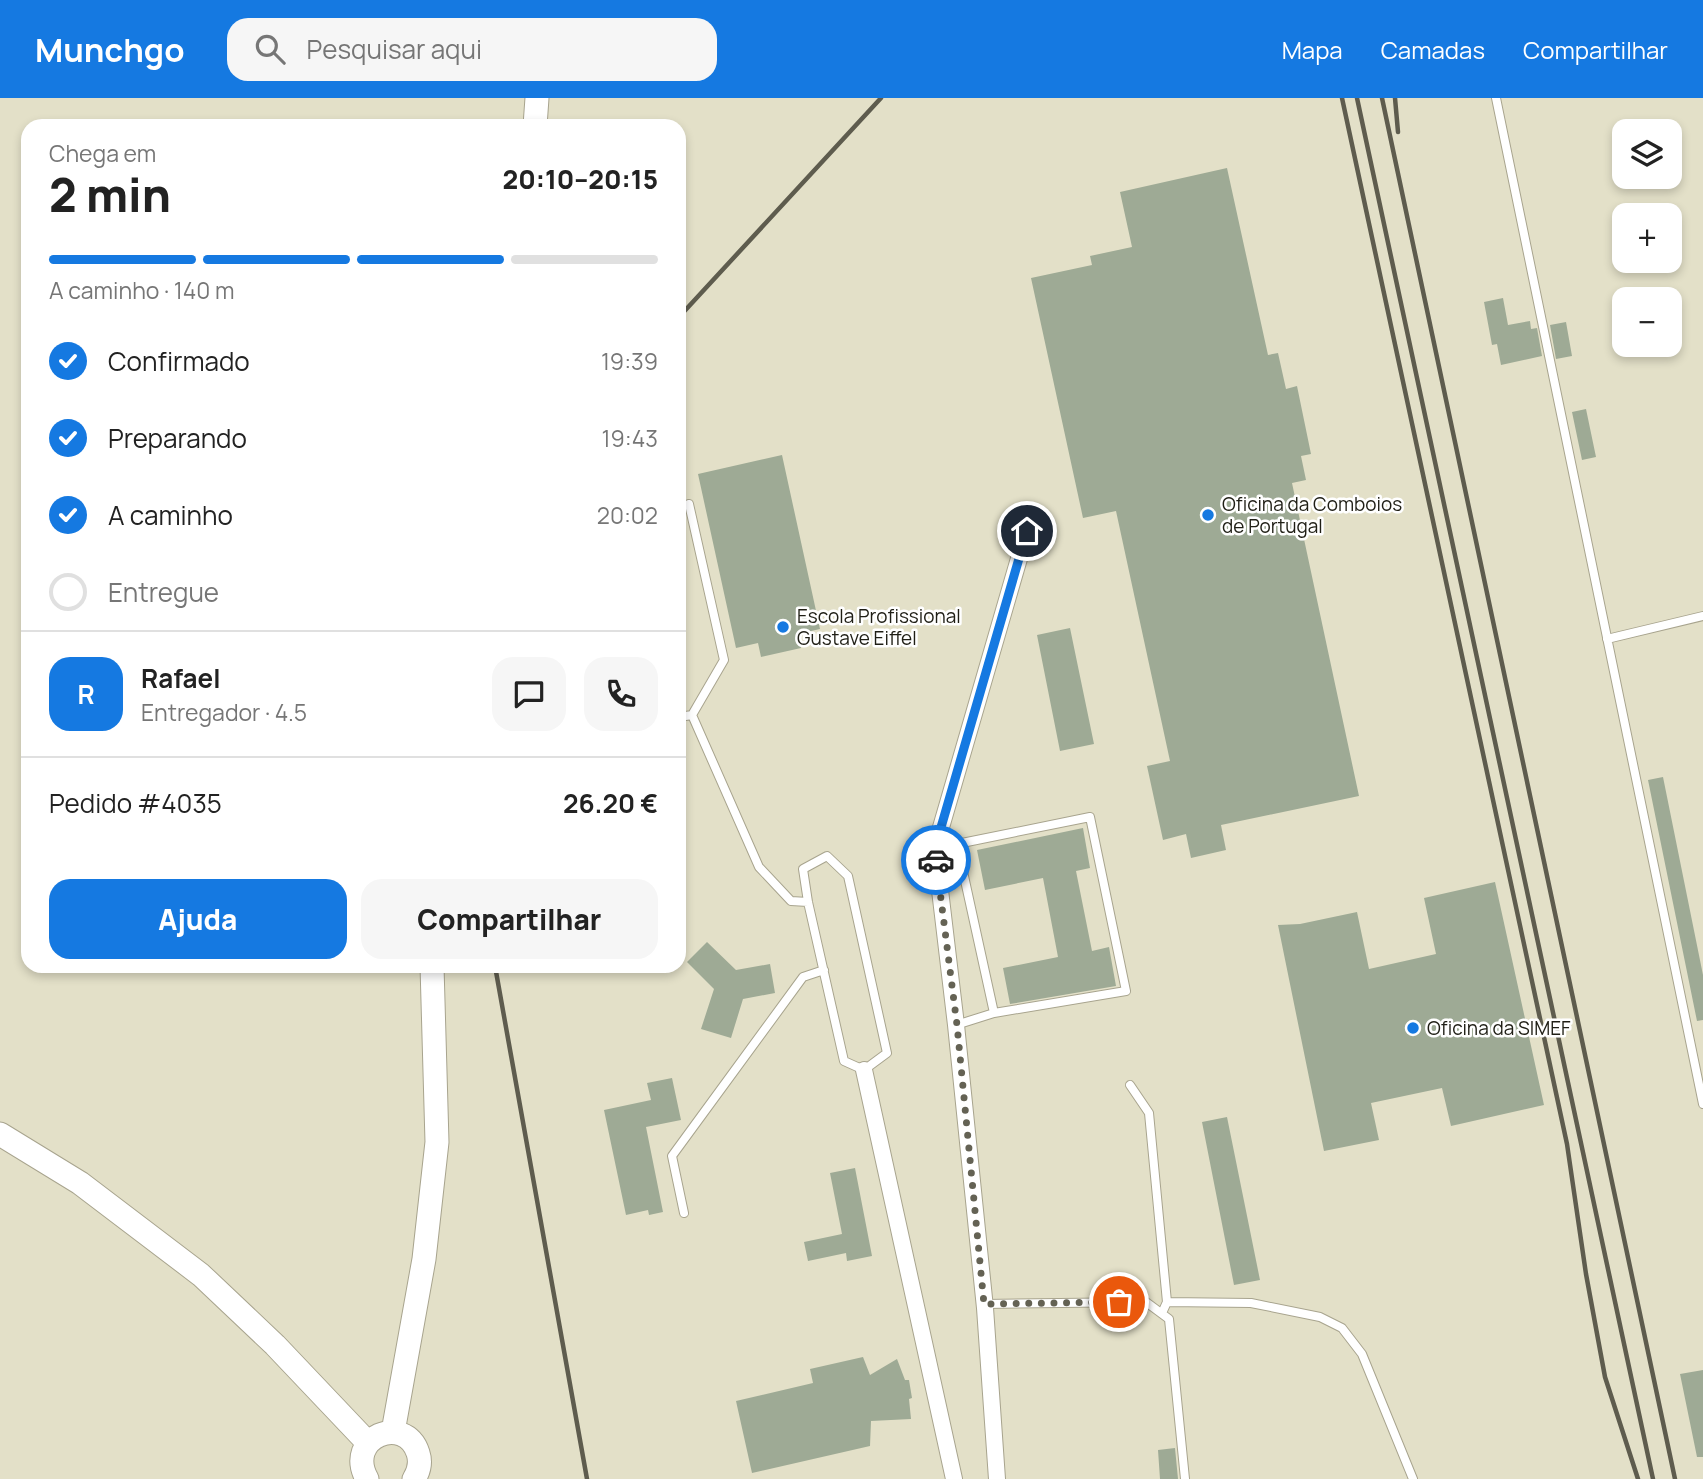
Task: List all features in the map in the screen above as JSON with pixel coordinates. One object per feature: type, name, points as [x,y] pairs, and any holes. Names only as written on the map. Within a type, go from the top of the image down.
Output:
[{"type":"street","points":[[536,119],[537,98]]},
{"type":"street","points":[[998,1479],[957,1025],[935,848],[1027,531]]},
{"type":"street","points":[[393,1432],[424,1259],[437,1142],[432,973]]},
{"type":"street","points":[[864,1070],[954,1479]]},
{"type":"street","points":[[0,1134],[80,1182],[201,1275],[275,1345],[368,1443]]},
{"type":"street","points":[[366,1479],[361,1461],[368,1443],[375,1436],[393,1432],[410,1440],[416,1448],[419,1466],[414,1479]]},
{"type":"lane","points":[[1496,98],[1703,1104]]},
{"type":"lane","points":[[689,504],[724,660],[692,715]]},
{"type":"lane","points":[[1607,639],[1703,616]]},
{"type":"lane","points":[[686,715],[692,715]]},
{"type":"lane","points":[[692,715],[759,867],[791,901],[808,902]]},
{"type":"lane","points":[[935,848],[1090,817],[1126,991],[994,1013],[957,1025]]},
{"type":"lane","points":[[957,844],[994,1013]]},
{"type":"lane","points":[[827,856],[848,876],[887,1053],[864,1070],[844,1060],[824,970],[803,869],[827,856]]},
{"type":"lane","points":[[684,1213],[672,1156],[803,977],[824,970]]},
{"type":"lane","points":[[1130,1085],[1149,1113],[1167,1302],[1162,1313]]},
{"type":"lane","points":[[984,1304],[1146,1302],[1169,1319],[1185,1479]]},
{"type":"lane","points":[[1167,1302],[1251,1303],[1320,1317],[1342,1328],[1362,1354],[1413,1479]]},
{"type":"building","name":"Oficina da Comboios de Portugal","points":[[1227,168],[1268,355],[1278,353],[1286,389],[1297,386],[1311,454],[1301,456],[1306,480],[1292,483],[1359,796],[1221,825],[1226,850],[1191,858],[1186,834],[1163,840],[1147,766],[1170,761],[1116,511],[1083,518],[1031,278],[1092,265],[1090,256],[1132,247],[1120,192]]},
{"type":"building","points":[[1503,298],[1508,325],[1530,321],[1531,329],[1537,328],[1542,356],[1501,365],[1497,344],[1492,345],[1484,302]]},
{"type":"building","points":[[1566,322],[1572,356],[1556,359],[1550,325]]},
{"type":"building","points":[[1586,409],[1596,457],[1582,460],[1572,412]]},
{"type":"building","points":[[782,455],[820,629],[798,634],[801,648],[761,657],[758,643],[736,648],[698,474]]},
{"type":"building","points":[[1070,628],[1094,744],[1060,751],[1037,635]]},
{"type":"building","points":[[1663,777],[1703,975],[1703,1020],[1697,1021],[1648,780]]},
{"type":"building","points":[[1083,828],[1090,868],[1076,871],[1092,951],[1109,947],[1116,986],[1010,1004],[1003,968],[1058,957],[1043,878],[985,890],[977,850]]},
{"type":"building","name":"Oficina da SIMEF","points":[[1495,882],[1544,1105],[1451,1126],[1442,1088],[1371,1103],[1379,1140],[1324,1151],[1278,925],[1300,924],[1357,912],[1369,969],[1436,954],[1424,898]]},
{"type":"building","points":[[707,942],[736,970],[770,964],[775,993],[743,999],[731,1038],[701,1029],[714,989],[687,962]]},
{"type":"building","points":[[672,1078],[681,1120],[646,1127],[663,1212],[649,1215],[648,1210],[626,1215],[604,1110],[651,1100],[647,1083]]},
{"type":"building","points":[[1227,1117],[1260,1280],[1234,1285],[1202,1122]]},
{"type":"building","points":[[855,1168],[872,1256],[847,1261],[846,1253],[808,1261],[804,1242],[842,1234],[830,1173]]},
{"type":"building","points":[[863,1357],[870,1375],[897,1359],[905,1380],[909,1380],[911,1419],[871,1421],[870,1446],[752,1473],[736,1401],[813,1383],[810,1369]]},
{"type":"building","points":[[1703,1370],[1703,1457],[1697,1457],[1680,1374]]},
{"type":"building","points":[[1175,1448],[1178,1479],[1160,1479],[1158,1450]]},
{"type":"railway","points":[[686,309],[881,98]]},
{"type":"railway","points":[[1342,98],[1567,1144],[1586,1274],[1605,1377],[1638,1479]]},
{"type":"railway","points":[[1357,98],[1653,1479]]},
{"type":"railway","points":[[1382,98],[1675,1479]]},
{"type":"railway","points":[[1395,98],[1398,132]]},
{"type":"railway","points":[[496,973],[587,1479]]},
{"type":"way so far","points":[[936,860],[957,1025],[984,1304],[1119,1302]]},
{"type":"place","name":"Oficina da Comboios de Portugal","points":[[1208,515]]},
{"type":"place","name":"Escola Profissional Gustave Eiffel","points":[[783,627]]},
{"type":"place","name":"Oficina da SIMEF","points":[[1413,1028]]},
{"type":"route","points":[[936,860],[935,848],[1027,531]]}]
